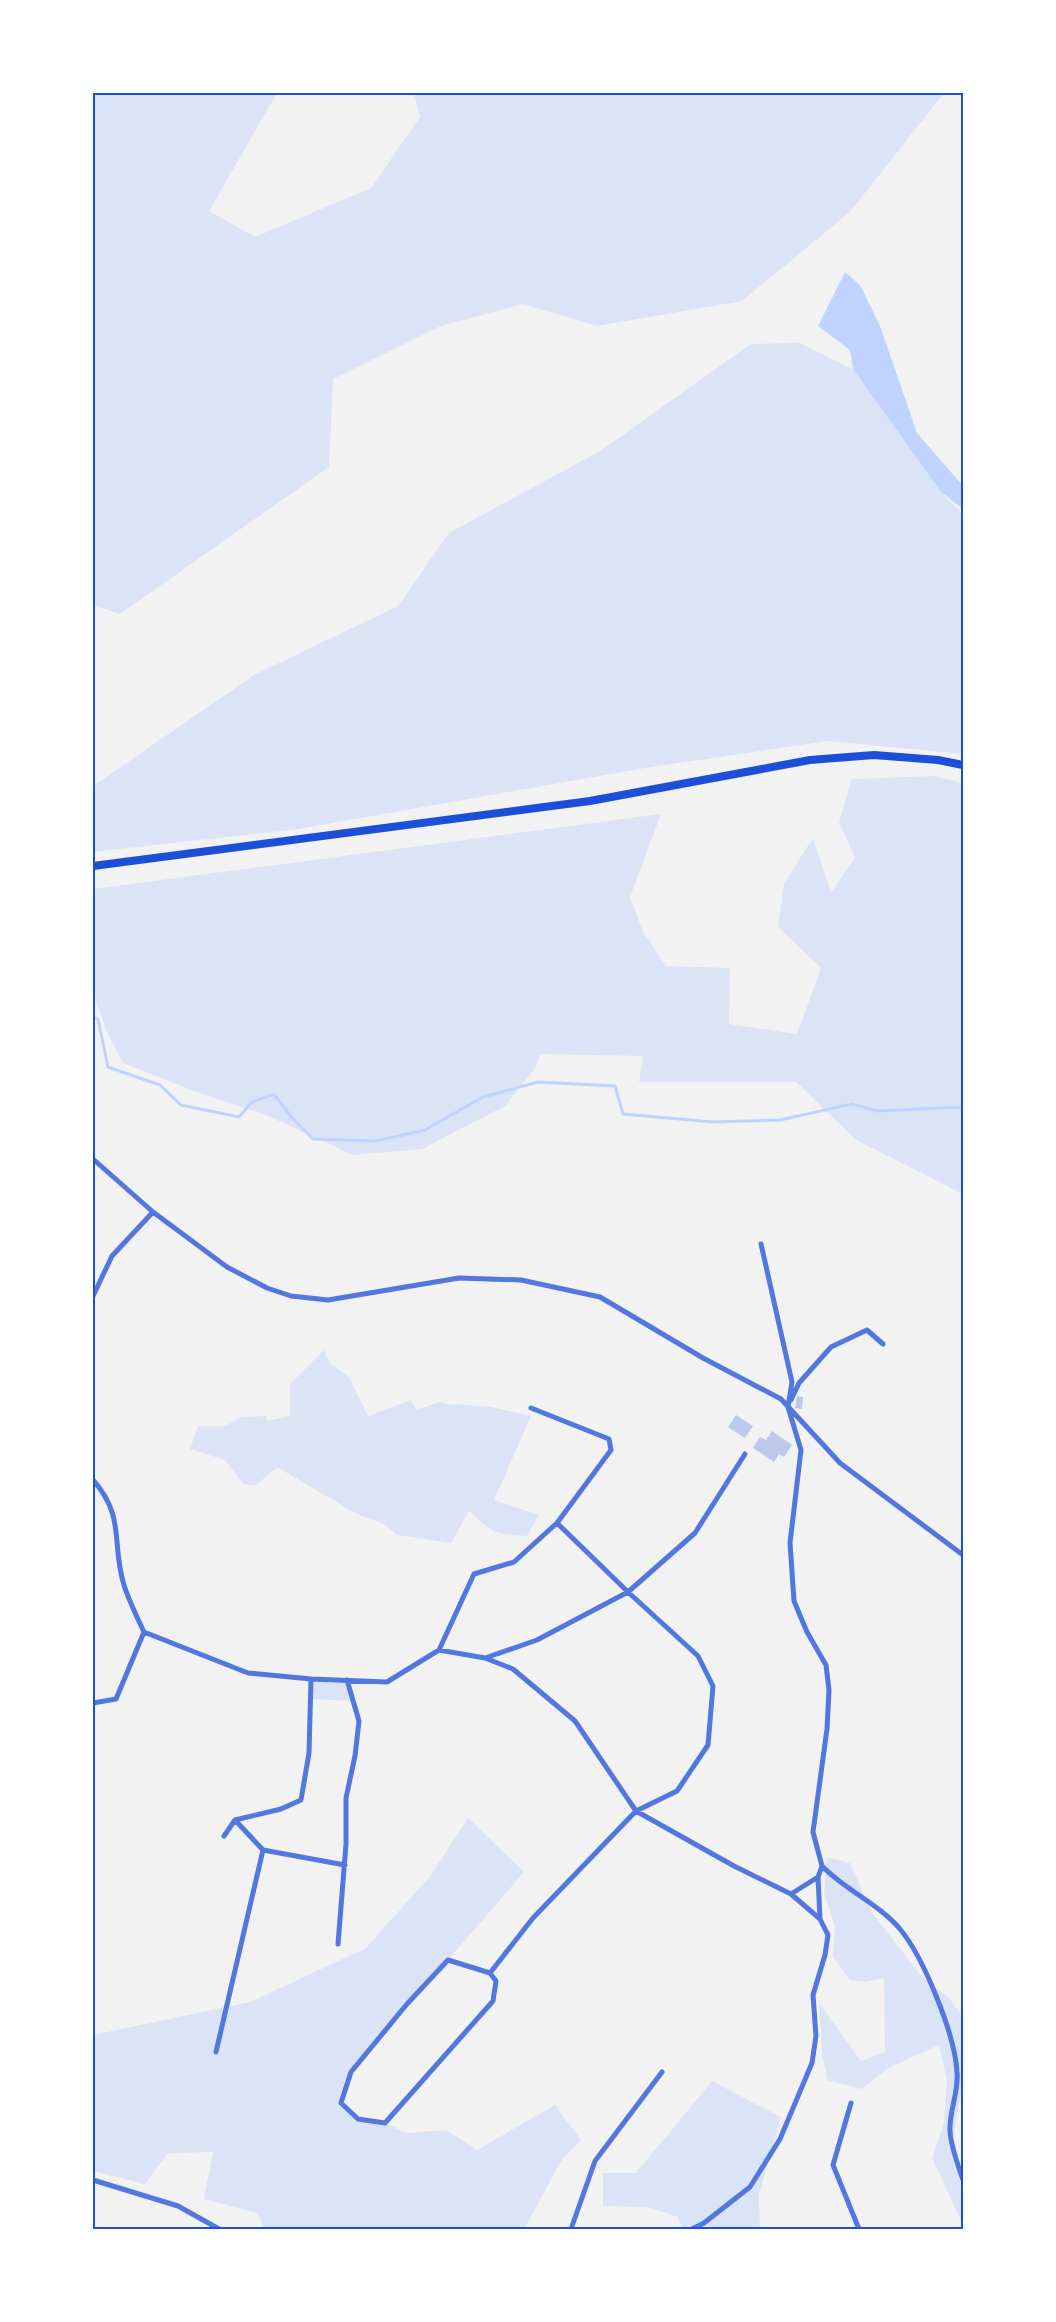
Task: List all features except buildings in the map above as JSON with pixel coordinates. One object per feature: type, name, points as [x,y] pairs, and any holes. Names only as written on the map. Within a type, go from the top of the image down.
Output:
[{"type":"main road","points":[[93,866],[590,801],[810,760],[874,755],[938,760],[963,765]]},
{"type":"street","points":[[93,1159],[153,1212],[227,1267],[267,1288],[291,1296],[328,1300],[459,1278],[521,1281],[600,1297],[704,1358],[781,1399],[840,1463],[963,1555]]},
{"type":"street","points":[[93,1296],[112,1256],[153,1212]]},
{"type":"street","points":[[761,1244],[792,1382],[788,1407],[801,1450],[790,1543],[794,1601],[807,1632],[826,1665],[829,1689],[827,1729],[813,1832],[822,1866],[818,1877],[820,1920]]},
{"type":"street","points":[[788,1407],[799,1383],[831,1347],[867,1330],[883,1344]]},
{"type":"street","points":[[93,1480],[105,1494],[114,1517],[123,1584],[144,1632],[248,1673],[311,1679],[387,1682],[439,1650],[474,1574],[514,1562],[557,1522],[611,1450],[609,1439],[531,1408]]},
{"type":"street","points":[[485,1658],[537,1640],[628,1592],[695,1533],[745,1454]]},
{"type":"street","points":[[490,1973],[532,1918],[636,1811],[677,1791],[708,1745],[713,1686],[698,1656],[628,1592],[557,1522]]},
{"type":"street","points":[[93,1703],[116,1699],[144,1632]]},
{"type":"street","points":[[439,1650],[485,1658],[513,1669],[575,1721],[636,1811],[734,1866],[791,1894],[820,1920],[828,1935],[825,1955],[813,1995],[816,2036],[812,2063],[780,2139],[750,2187],[704,2223],[692,2229]]},
{"type":"street","points":[[224,1836],[235,1820],[281,1809],[301,1800],[309,1753],[311,1679]]},
{"type":"street","points":[[338,1944],[345,1864],[346,1798],[355,1756],[359,1721],[347,1680]]},
{"type":"street","points":[[235,1820],[263,1850],[345,1864]]},
{"type":"street","points":[[216,2052],[263,1850]]},
{"type":"street","points":[[822,1866],[901,1929],[919,1960],[953,2041],[957,2094],[950,2131],[963,2180]]},
{"type":"street","points":[[791,1894],[818,1877]]},
{"type":"street","points":[[448,1960],[490,1973],[496,1981],[493,2001],[385,2123],[358,2120],[341,2103],[351,2072],[407,2004],[448,1960]]},
{"type":"street","points":[[571,2229],[595,2161],[662,2072]]},
{"type":"street","points":[[851,2103],[833,2165],[859,2229]]},
{"type":"street","points":[[93,2180],[178,2206],[219,2229]]},
{"type":"shaded area","points":[[93,93],[277,93],[209,211],[255,237],[371,188],[420,117],[414,93],[944,93],[850,212],[742,301],[597,326],[523,304],[441,326],[333,379],[329,467],[120,614],[93,605]]},
{"type":"shaded area","points":[[799,343],[853,369],[941,492],[963,515],[963,754],[828,741],[651,767],[298,829],[93,852],[93,786],[254,675],[398,606],[449,533],[600,451],[751,344]]},
{"type":"shaded area","points":[[933,776],[963,783],[963,1194],[856,1140],[796,1082],[639,1082],[643,1056],[540,1054],[536,1067],[505,1106],[422,1149],[353,1155],[266,1115],[194,1091],[123,1063],[108,1035],[93,992],[93,889],[661,814],[630,897],[643,932],[666,966],[730,968],[729,1024],[797,1034],[821,968],[778,927],[784,883],[813,838],[831,892],[855,858],[839,822],[852,779]]},
{"type":"shaded area","points":[[324,1350],[330,1363],[349,1377],[368,1416],[411,1400],[416,1410],[440,1402],[450,1405],[491,1407],[531,1416],[494,1500],[539,1515],[527,1536],[508,1535],[495,1531],[469,1511],[451,1543],[397,1535],[384,1524],[357,1514],[277,1467],[255,1486],[243,1484],[225,1460],[190,1449],[198,1426],[225,1426],[242,1417],[266,1416],[267,1421],[290,1416],[290,1384]]},
{"type":"shaded area","points":[[311,1679],[347,1680],[355,1701],[310,1699]]},
{"type":"shaded area","points":[[468,1818],[524,1872],[351,2072],[341,2103],[358,2119],[385,2123],[407,2133],[446,2130],[477,2150],[555,2105],[581,2140],[563,2158],[524,2229],[265,2229],[257,2213],[204,2199],[213,2152],[168,2153],[145,2184],[93,2171],[93,2035],[250,2002],[366,1948],[431,1875]]},
{"type":"shaded area","points":[[827,1857],[850,1863],[873,1914],[922,1977],[949,1998],[963,2018],[963,2083],[951,2149],[963,2193],[963,2225],[932,2158],[944,2123],[947,2081],[939,2045],[888,2068],[862,2089],[827,2080],[822,2053],[819,2003],[861,2061],[885,2052],[884,1978],[865,1982],[850,1980],[833,1957],[835,1927],[824,1892]]},
{"type":"shaded area","points":[[712,2081],[781,2117],[759,2195],[760,2229],[682,2229],[678,2217],[647,2207],[603,2206],[603,2173],[636,2173]]},
{"type":"water","points":[[845,272],[860,285],[880,326],[917,433],[963,486],[963,509],[941,492],[853,369],[850,350],[818,326]]},
{"type":"waterway","points":[[93,1018],[98,1019],[108,1067],[160,1085],[181,1105],[239,1117],[252,1102],[274,1094],[292,1118],[313,1139],[375,1141],[425,1130],[483,1097],[538,1082],[615,1086],[623,1114],[713,1122],[780,1120],[852,1104],[877,1111],[963,1107]]}]
